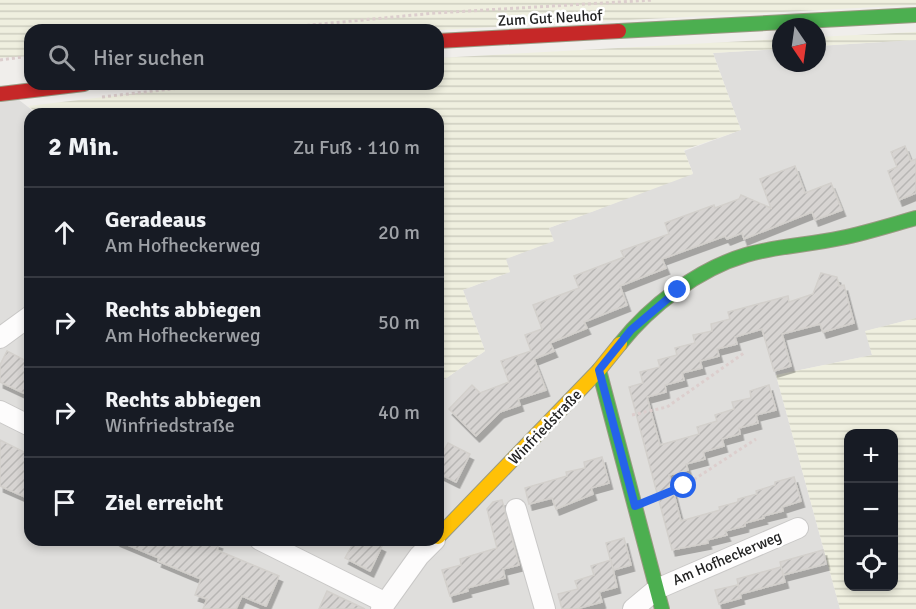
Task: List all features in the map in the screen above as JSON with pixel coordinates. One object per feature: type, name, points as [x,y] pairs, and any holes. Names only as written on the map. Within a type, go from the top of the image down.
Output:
[{"type":"street","name":"Zum Gut Neuhof","points":[[444,41],[916,15]]},
{"type":"street","points":[[0,94],[34,90]]},
{"type":"street","name":"Winfriedstraße","points":[[444,531],[599,370],[631,330],[678,290],[718,266],[746,255],[842,238],[916,218]]},
{"type":"street","points":[[0,338],[24,320]]},
{"type":"street","name":"Am Hofheckerweg","points":[[599,370],[662,609]]},
{"type":"street","points":[[0,411],[24,423]]},
{"type":"street","points":[[516,509],[544,609]]},
{"type":"street","name":"Am Hofheckerweg","points":[[657,589],[798,528]]},
{"type":"street","points":[[271,546],[382,606],[418,556],[429,546]]},
{"type":"street","points":[[633,609],[657,589]]},
{"type":"path","points":[[325,24],[435,14],[653,0]]},
{"type":"path","points":[[0,60],[24,57]]},
{"type":"path","points":[[98,98],[164,90]]},
{"type":"path","points":[[613,420],[667,407],[744,353]]},
{"type":"path","points":[[635,506],[684,486],[756,439]]},
{"type":"shaded area","points":[[916,40],[916,318],[866,331],[872,355],[776,375],[840,609],[0,609],[0,85],[29,108],[24,108],[24,546],[444,546],[444,380],[485,351],[463,290],[510,272],[505,259],[553,241],[549,228],[693,173],[684,151],[741,130],[713,53],[772,50],[772,72],[826,72],[826,45]]},
{"type":"green space","points":[[0,0],[916,0],[916,5],[444,30],[444,24],[24,24],[24,56],[0,58]]},
{"type":"green space","points":[[916,32],[916,40],[826,45],[826,37]]},
{"type":"green space","points":[[772,39],[772,50],[713,53],[741,130],[684,150],[693,174],[549,228],[554,241],[506,259],[510,272],[463,290],[485,351],[444,380],[444,108],[31,108],[28,106],[163,90],[444,90],[444,58]]},
{"type":"green space","points":[[916,318],[916,609],[840,609],[776,375],[872,355],[865,331]]},
{"type":"building","points":[[905,146],[911,161],[916,159],[916,193],[899,200],[888,171],[897,167],[891,152]]},
{"type":"building","points":[[795,166],[805,193],[831,183],[842,210],[815,220],[812,212],[744,239],[742,233],[727,239],[725,236],[662,259],[666,268],[620,286],[627,305],[584,322],[587,328],[550,343],[554,351],[534,359],[546,390],[518,399],[520,405],[500,412],[476,436],[449,409],[472,385],[480,393],[509,382],[501,361],[531,351],[525,335],[542,329],[533,305],[579,288],[574,276],[624,257],[621,251],[669,234],[665,223],[714,205],[715,208],[739,199],[741,195],[771,208],[760,179]]},
{"type":"building","points":[[821,273],[837,277],[839,286],[844,285],[854,323],[823,332],[820,324],[782,334],[791,366],[774,371],[762,329],[735,337],[737,344],[717,349],[719,356],[700,361],[702,368],[682,373],[684,380],[665,385],[666,392],[647,397],[660,445],[699,434],[697,427],[717,421],[715,415],[734,409],[732,402],[751,398],[750,391],[769,385],[776,410],[756,415],[758,423],[739,428],[740,434],[722,439],[724,446],[703,452],[705,459],[686,464],[688,470],[669,475],[681,521],[720,510],[719,507],[757,494],[756,491],[775,485],[775,482],[794,477],[801,501],[782,507],[783,511],[745,523],[745,526],[725,531],[727,535],[707,540],[708,543],[672,550],[629,387],[643,383],[640,372],[660,367],[658,360],[677,355],[675,348],[695,343],[693,335],[712,331],[711,324],[730,319],[728,312],[788,296],[789,302],[813,294]]},
{"type":"building","points":[[7,351],[24,360],[24,393],[0,382],[0,365]]},
{"type":"building","points":[[0,440],[24,452],[24,496],[0,486]]},
{"type":"building","points":[[448,443],[470,454],[456,482],[444,476],[444,450]]},
{"type":"building","points":[[602,457],[609,483],[591,488],[593,494],[556,509],[552,498],[529,504],[525,488],[567,476],[566,472],[585,468],[584,462]]},
{"type":"building","points":[[502,500],[519,565],[503,569],[505,578],[467,588],[468,591],[450,596],[442,570],[461,565],[460,559],[497,548],[487,509],[493,502]]},
{"type":"building","points":[[624,538],[631,565],[613,570],[606,543]]},
{"type":"building","points":[[130,546],[218,546],[217,550],[279,576],[266,606],[242,596],[236,609],[203,609],[207,599],[195,595],[201,579],[158,561],[159,558]]},
{"type":"building","points":[[352,546],[382,546],[370,571],[345,558]]},
{"type":"building","points":[[823,550],[826,564],[783,575],[780,562]]},
{"type":"building","points":[[611,560],[617,587],[599,592],[602,602],[576,609],[562,609],[558,594],[578,589],[575,581],[594,575],[591,566]]},
{"type":"building","points":[[781,567],[785,582],[740,594],[741,598],[719,604],[715,590],[738,585],[739,588],[737,579]]},
{"type":"building","points":[[327,591],[365,609],[319,609]]},
{"type":"traffic: fast","points":[[619,31],[916,15]]},
{"type":"traffic: fast","points":[[620,344],[646,316],[676,290],[728,261],[769,250],[850,236],[916,218]]},
{"type":"traffic: fast","points":[[599,370],[662,609]]},
{"type":"traffic: slow","points":[[444,531],[599,370],[620,344]]},
{"type":"traffic: jam","points":[[444,41],[619,31]]},
{"type":"traffic: jam","points":[[0,94],[34,90]]},
{"type":"route","points":[[678,290],[631,330],[599,370],[635,506],[684,486]]}]
